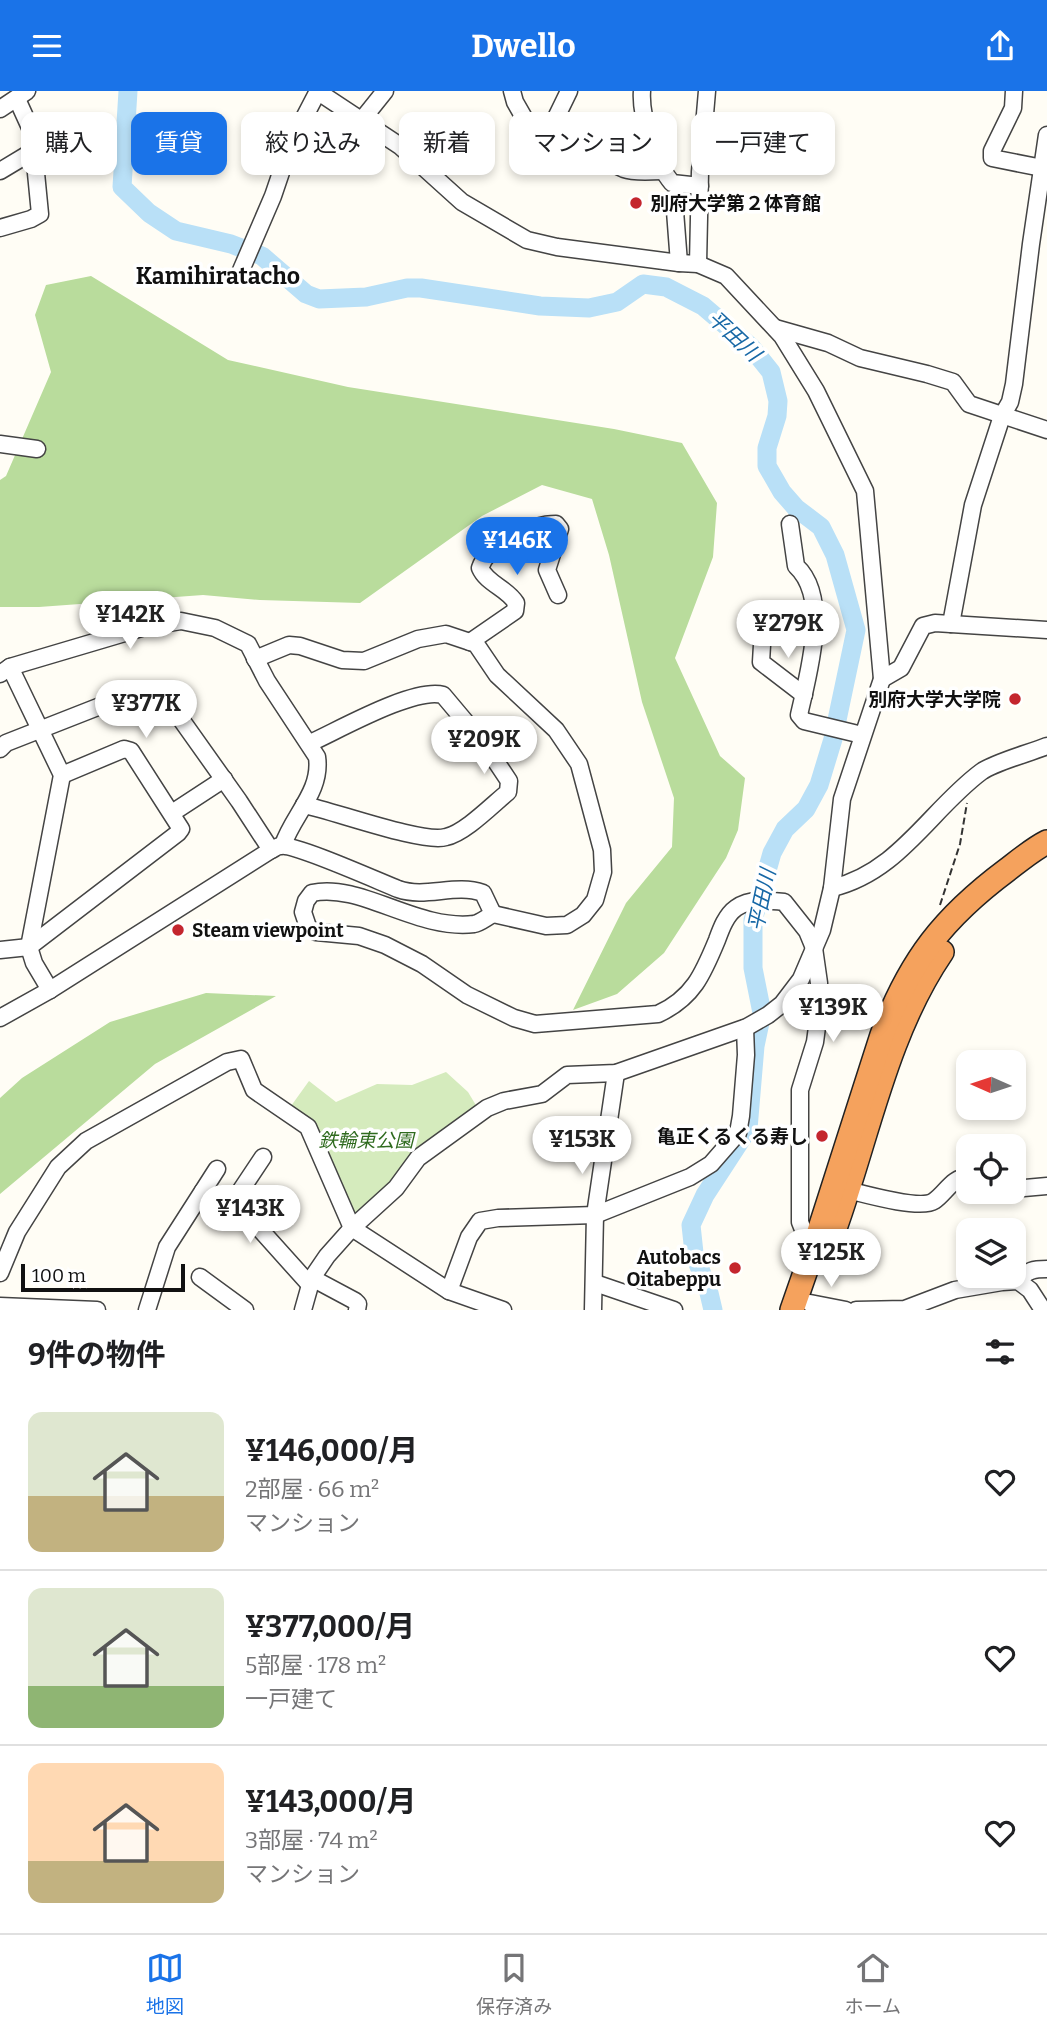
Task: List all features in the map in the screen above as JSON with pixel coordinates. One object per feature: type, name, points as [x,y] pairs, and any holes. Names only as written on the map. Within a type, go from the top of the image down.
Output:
[{"type":"highway","points":[[803,1308],[822,1246],[847,1140],[893,1003],[908,974],[942,927],[963,905],[1047,842]]},
{"type":"highway","points":[[822,1246],[848,1190],[897,1037],[928,973],[951,939],[982,908],[1008,886],[1047,861]]},
{"type":"street","points":[[239,275],[273,196],[291,143],[317,91],[348,112]]},
{"type":"street","points":[[368,112],[384,91]]},
{"type":"street","points":[[512,91],[520,112]]},
{"type":"street","points":[[559,112],[569,91]]},
{"type":"street","points":[[642,91],[642,112]]},
{"type":"street","points":[[698,264],[707,91]]},
{"type":"street","points":[[1014,91],[1013,108],[992,151],[992,158],[1045,168]]},
{"type":"street","points":[[0,109],[22,95],[27,112]]},
{"type":"street","points":[[951,624],[973,505],[1014,384],[1031,244],[1045,168],[1047,135]]},
{"type":"street","points":[[303,1310],[311,1281],[327,1256],[352,1228],[397,1188],[418,1158],[487,1108],[504,1101],[542,1094],[567,1075],[616,1073],[745,1028],[782,1004],[801,979],[822,930],[832,888],[842,799],[882,679],[865,491],[816,391],[775,328],[726,276],[698,264],[557,247],[527,240],[462,202],[400,146],[385,136]]},
{"type":"street","points":[[0,171],[21,158]]},
{"type":"street","points":[[0,228],[40,214],[37,175]]},
{"type":"street","points":[[666,175],[672,183],[700,186]]},
{"type":"street","points":[[674,198],[679,263]]},
{"type":"street","points":[[775,328],[828,343],[860,358],[953,382],[969,404],[1047,430]]},
{"type":"street","points":[[0,444],[37,449]]},
{"type":"street","points":[[470,642],[515,611],[516,603],[512,597],[484,576],[480,568],[484,559],[516,535],[542,524],[556,524],[560,529],[547,570],[558,595]]},
{"type":"street","points":[[790,524],[796,566],[806,576],[816,619],[799,715],[804,721],[862,735]]},
{"type":"street","points":[[0,1018],[50,990],[277,848],[304,806],[319,770],[317,757],[267,681],[248,644],[235,635],[197,622],[181,621],[145,627],[5,671],[41,729],[62,775],[29,947],[34,963],[50,990]]},
{"type":"street","points":[[882,679],[901,668],[923,626],[935,623],[1047,630]]},
{"type":"street","points":[[763,628],[761,662],[804,695]]},
{"type":"street","points":[[255,659],[289,645],[342,660],[365,661],[418,639],[446,635],[476,644],[497,675],[556,730],[579,764],[602,850],[603,872],[595,900],[583,915],[567,925],[546,926],[493,914],[476,924],[423,920],[338,891],[312,894],[306,901],[303,912],[308,927],[316,932],[359,936],[384,945],[422,964],[467,995],[514,1018],[536,1024],[658,1014],[692,991],[706,966],[724,922],[737,907],[763,899],[784,902],[807,931],[814,948],[819,983],[815,1042],[800,1090],[798,1185],[800,1222],[804,1233],[822,1246]]},
{"type":"street","points":[[0,749],[6,743],[135,692],[149,690],[163,694],[277,848],[309,853],[402,890],[423,893],[470,888],[483,893],[493,914]]},
{"type":"street","points":[[304,806],[424,837],[447,837],[465,827],[508,792],[509,788],[509,781],[485,745],[443,695],[435,693],[400,701],[310,743]]},
{"type":"street","points":[[832,888],[849,884],[888,862],[983,771],[1047,746]]},
{"type":"street","points":[[0,950],[29,947],[178,834],[181,829],[131,751],[124,750],[62,775]]},
{"type":"street","points":[[172,813],[224,779]]},
{"type":"street","points":[[449,1291],[469,1237],[480,1221],[595,1215],[690,1177],[711,1164],[738,1133],[746,1055],[745,1028]]},
{"type":"street","points":[[0,1273],[18,1232],[58,1167],[86,1141],[228,1062],[241,1059],[254,1090],[307,1128],[352,1228],[449,1291],[495,1309]]},
{"type":"street","points":[[593,1310],[595,1215],[616,1073]]},
{"type":"street","points":[[229,1208],[263,1157]]},
{"type":"street","points":[[147,1310],[167,1247],[217,1168]]},
{"type":"street","points":[[848,1190],[877,1198],[924,1204],[932,1203],[956,1180]]},
{"type":"street","points":[[1026,1188],[1047,1186]]},
{"type":"street","points":[[203,1191],[258,1227],[311,1281],[355,1301],[358,1304],[357,1310]]},
{"type":"street","points":[[1026,1273],[1033,1269],[1047,1269]]},
{"type":"street","points":[[200,1277],[245,1310]]},
{"type":"street","points":[[595,1283],[674,1310]]},
{"type":"street","points":[[1026,1287],[1043,1310]]},
{"type":"street","points":[[856,1310],[905,1309],[955,1290],[969,1288]]},
{"type":"street","points":[[0,1306],[97,1310]]},
{"type":"street","points":[[803,1308],[846,1310]]},
{"type":"path","points":[[942,927],[936,918],[960,844],[971,781]]},
{"type":"green space","points":[[91,276],[228,360],[348,387],[614,429],[682,443],[717,503],[713,557],[675,658],[720,756],[745,778],[738,830],[726,858],[664,953],[617,994],[573,1010],[626,903],[672,847],[674,798],[642,702],[609,555],[592,499],[542,485],[482,516],[360,603],[203,595],[39,607],[0,607],[0,480],[6,476],[51,372],[35,315],[46,285]]},
{"type":"green space","points":[[206,993],[276,996],[155,1064],[0,1194],[0,1098],[22,1078],[110,1022]]},
{"type":"green space","name":"鉄輪東公園","points":[[446,1072],[468,1092],[477,1107],[349,1221],[291,1106],[309,1081],[336,1102],[377,1084],[412,1085]]},
{"type":"waterway","name":"平田川","points":[[128,91],[122,187],[149,213],[176,231],[231,244],[262,256],[306,294],[319,299],[366,297],[407,288],[421,288],[540,306],[589,308],[617,302],[643,284],[666,287],[703,306],[751,347],[771,372],[778,401],[777,416],[767,448],[767,466],[782,492],[796,508],[821,527],[835,555],[856,630],[833,739],[819,785],[806,809],[785,829],[772,853],[753,920],[753,968],[762,1013],[755,1046],[748,1129],[705,1195],[691,1225],[694,1253],[713,1310]]},
{"type":"place","name":"別府大学第２体育館","points":[[636,203]]},
{"type":"place","name":"別府大学大学院","points":[[1015,699]]},
{"type":"place","name":"Steam viewpoint","points":[[178,930]]},
{"type":"place","name":"亀正くるくる寿し","points":[[822,1136]]},
{"type":"place","name":"Autobacs Oitabeppu","points":[[735,1268]]},
{"type":"district","name":"Kamihiratacho","points":[[218,276]]}]
